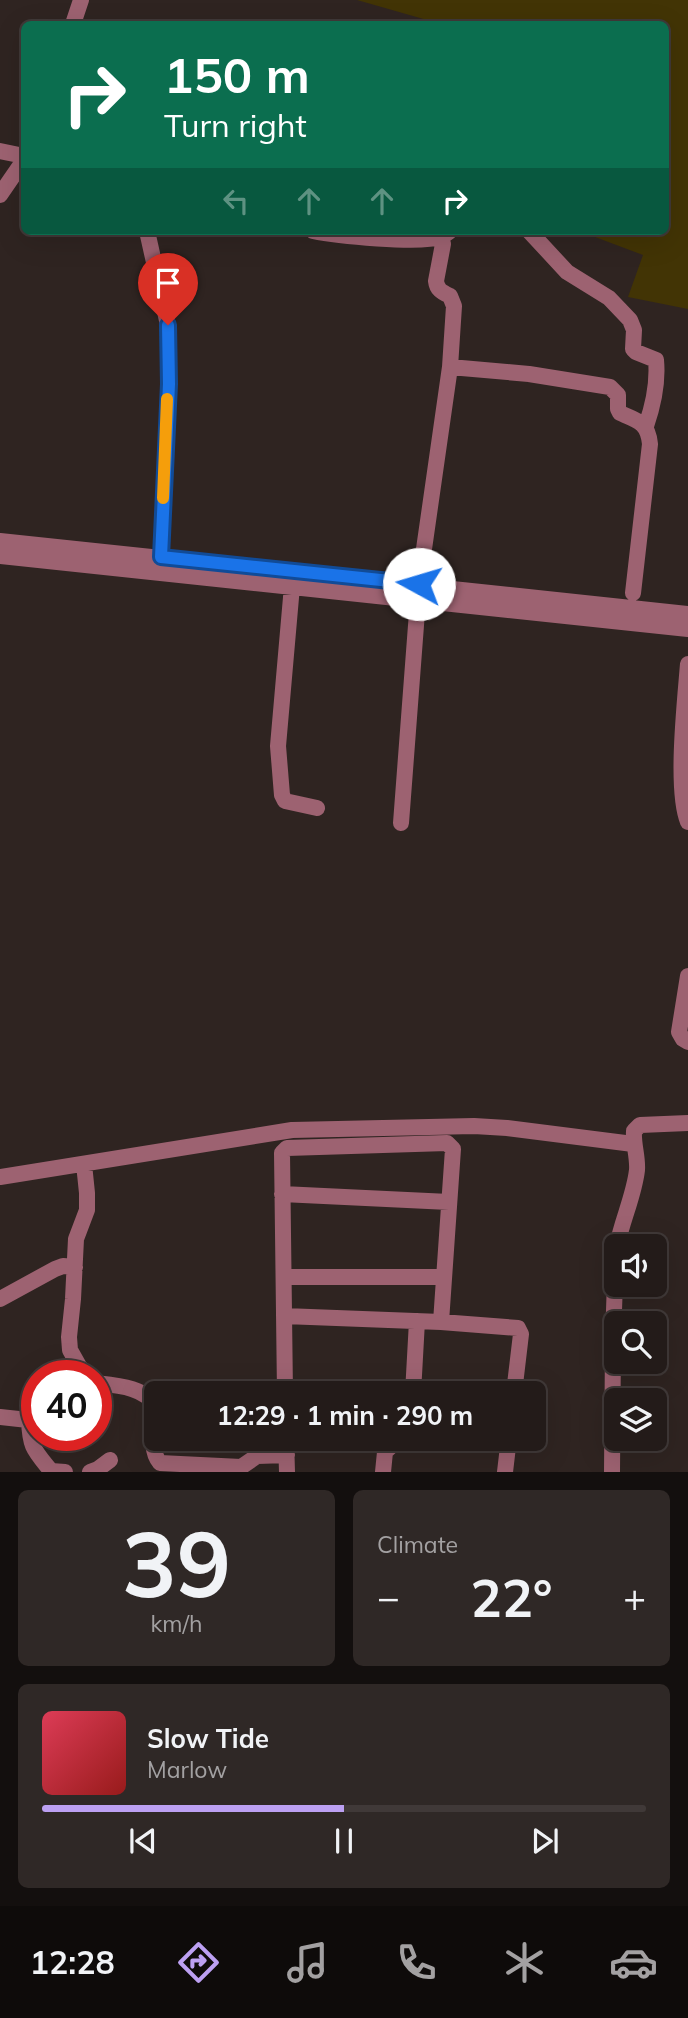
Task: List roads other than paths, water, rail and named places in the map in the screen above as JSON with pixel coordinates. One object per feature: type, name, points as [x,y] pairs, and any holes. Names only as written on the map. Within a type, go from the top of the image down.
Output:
[{"type":"street","points":[[74,21],[81,0]]},
{"type":"street","points":[[0,151],[21,157]]},
{"type":"street","points":[[0,195],[21,163]]},
{"type":"street","points":[[148,235],[168,325],[169,384],[161,557]]},
{"type":"street","points":[[358,235],[421,239],[440,235]]},
{"type":"street","points":[[401,823],[418,592],[450,367],[454,306],[450,296],[436,287],[445,235]]},
{"type":"street","points":[[533,235],[567,272],[609,298],[631,320],[634,330],[633,349],[656,360],[657,369],[646,426]]},
{"type":"street","points":[[450,367],[529,374],[610,387],[618,395],[620,413],[646,426],[650,444],[633,593]]},
{"type":"street","points":[[0,541],[161,557],[688,629]]},
{"type":"street","points":[[0,556],[292,586],[418,592],[688,614]]},
{"type":"street","points":[[292,586],[278,746],[282,795],[285,801],[290,803],[317,808]]},
{"type":"street","points":[[688,664],[682,757],[682,797],[688,822]]},
{"type":"street","points":[[688,976],[679,1032],[688,1042]]},
{"type":"street","points":[[619,1234],[629,1210],[637,1172],[634,1131],[640,1125],[688,1123]]},
{"type":"street","points":[[0,1177],[292,1130],[474,1126],[633,1144]]},
{"type":"street","points":[[285,1381],[282,1153],[287,1148],[447,1143],[453,1149],[441,1322]]},
{"type":"street","points":[[76,1360],[70,1350],[68,1336],[76,1239],[87,1210],[88,1193],[84,1164]]},
{"type":"street","points":[[282,1194],[449,1202]]},
{"type":"street","points":[[0,1299],[55,1269],[63,1266],[75,1267]]},
{"type":"street","points":[[284,1277],[444,1278]]},
{"type":"street","points":[[612,1472],[614,1297]]},
{"type":"street","points":[[284,1316],[518,1328],[521,1334],[515,1381]]},
{"type":"street","points":[[414,1381],[417,1321]]},
{"type":"street","points":[[112,1385],[144,1394]]},
{"type":"street","points":[[0,1417],[21,1419]]},
{"type":"street","points":[[35,1451],[51,1471],[65,1472]]},
{"type":"street","points":[[153,1451],[160,1463],[241,1466],[257,1456],[273,1451]]},
{"type":"street","points":[[286,1451],[287,1472]]},
{"type":"street","points":[[383,1472],[386,1451]]},
{"type":"street","points":[[505,1472],[507,1451]]},
{"type":"street","points":[[90,1472],[110,1460]]}]
